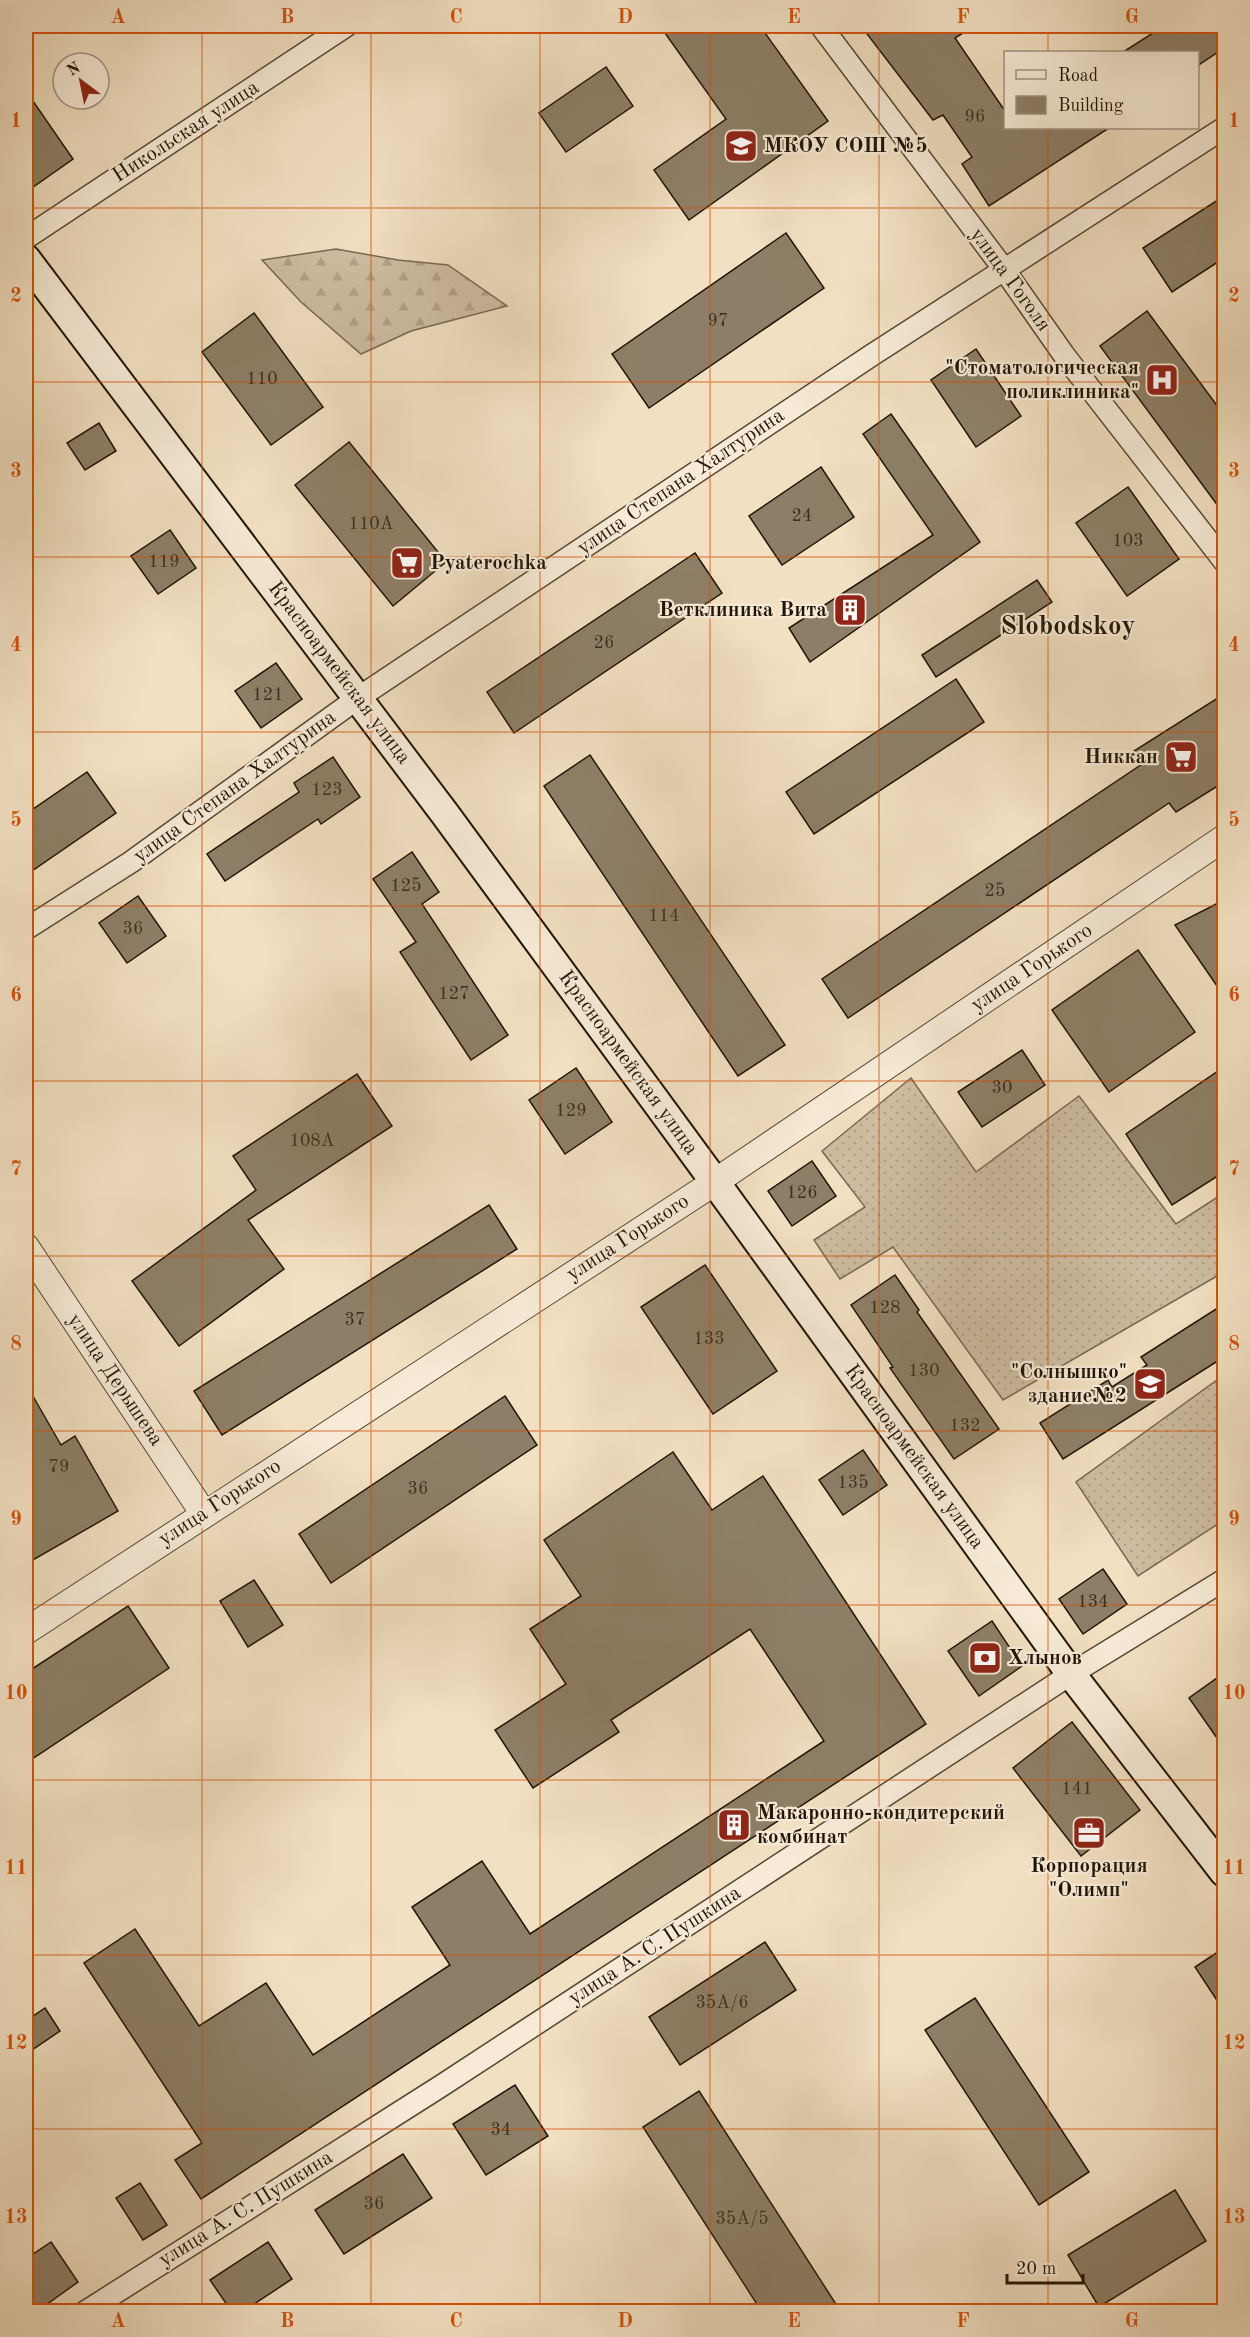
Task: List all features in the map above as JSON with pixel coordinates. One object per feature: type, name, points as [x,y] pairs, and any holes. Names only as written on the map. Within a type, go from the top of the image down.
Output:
[{"type":"main road","name":"Красноармейская улица","points":[[26,259],[358,698],[715,1182],[1071,1674],[1224,1872]]},
{"type":"street","name":"Никольская улица","points":[[26,237],[346,26]]},
{"type":"street","name":"улица Гоголя","points":[[820,26],[1003,268],[1064,355],[1224,561]]},
{"type":"street","name":"улица Степана Халтурина","points":[[26,929],[130,862],[358,698],[1003,268],[1224,128]]},
{"type":"street","name":"улица Горького","points":[[26,1631],[715,1182],[1224,838]]},
{"type":"street","name":"улица Дерышева","points":[[26,1247],[204,1514]]},
{"type":"street","name":"улица А. С. Пушкина","points":[[85,2312],[441,2086],[1071,1674],[1224,1580]]},
{"type":"green space","points":[[336,249],[398,260],[448,265],[507,306],[411,331],[361,354],[301,302],[262,260]]},
{"type":"green space","points":[[911,1078],[976,1172],[1079,1096],[1176,1224],[1224,1193],[1224,1272],[1003,1400],[893,1247],[840,1279],[814,1240],[865,1207],[822,1151]]},
{"type":"green space","points":[[1224,1375],[1224,1520],[1138,1576],[1076,1482]]},
{"type":"building","name":"МКОУ СОШ №5","points":[[660,26],[760,26],[828,121],[689,220],[654,170],[726,119]]},
{"type":"building","points":[[861,26],[974,26],[955,38],[1004,110],[1004,129],[1107,129],[989,206],[962,164],[972,157],[943,115],[933,120]]},
{"type":"building","points":[[1164,26],[1224,26],[1224,48],[1199,65],[1199,51],[1125,51]]},
{"type":"building","points":[[606,67],[633,106],[566,152],[539,113]]},
{"type":"building","points":[[26,91],[73,159],[26,192]]},
{"type":"building","points":[[1224,196],[1224,258],[1172,292],[1143,248]]},
{"type":"building","points":[[786,233],[824,288],[649,408],[612,354]]},
{"type":"building","name":"\"Стоматологическая поликлиника\"","points":[[1147,311],[1224,415],[1224,514],[1100,346]]},
{"type":"building","points":[[254,313],[323,407],[271,445],[202,352]]},
{"type":"building","points":[[976,349],[1021,416],[976,447],[931,380]]},
{"type":"building","points":[[891,414],[980,542],[810,662],[789,628],[933,535],[863,434]]},
{"type":"building","points":[[99,423],[116,451],[85,470],[67,443]]},
{"type":"building","points":[[349,442],[446,562],[393,606],[295,485]]},
{"type":"building","points":[[821,467],[854,517],[782,565],[749,516]]},
{"type":"building","points":[[1128,487],[1179,559],[1127,596],[1076,523]]},
{"type":"building","points":[[170,530],[196,568],[158,594],[131,556]]},
{"type":"building","points":[[695,553],[722,593],[514,733],[487,692]]},
{"type":"building","points":[[1037,580],[1052,602],[936,677],[922,655]]},
{"type":"building","points":[[276,663],[302,699],[261,728],[235,691]]},
{"type":"building","points":[[956,679],[984,722],[814,834],[786,792]]},
{"type":"building","points":[[1224,694],[1224,782],[1176,812],[1169,803],[848,1018],[822,979],[1142,764],[1134,751]]},
{"type":"building","points":[[590,755],[785,1045],[738,1076],[544,786]]},
{"type":"building","points":[[333,757],[360,797],[321,824],[318,819],[225,881],[207,854],[299,792],[294,783]]},
{"type":"building","points":[[87,772],[116,813],[26,875],[26,814]]},
{"type":"building","points":[[412,852],[439,892],[422,904],[508,1035],[471,1060],[400,952],[416,942],[373,879]]},
{"type":"building","points":[[138,896],[166,936],[127,963],[99,923]]},
{"type":"building","points":[[1224,900],[1224,996],[1175,925]]},
{"type":"building","points":[[1138,950],[1195,1032],[1109,1092],[1052,1010]]},
{"type":"building","points":[[1022,1050],[1045,1085],[982,1127],[958,1092]]},
{"type":"building","points":[[1224,1067],[1224,1172],[1172,1205],[1126,1134]]},
{"type":"building","points":[[576,1068],[612,1122],[565,1154],[529,1100]]},
{"type":"building","points":[[357,1074],[392,1126],[248,1220],[284,1269],[179,1346],[132,1281],[256,1190],[233,1156]]},
{"type":"building","points":[[812,1161],[836,1196],[792,1226],[768,1191]]},
{"type":"building","points":[[489,1205],[517,1249],[222,1435],[194,1391]]},
{"type":"building","points":[[705,1265],[777,1371],[713,1414],[641,1307]]},
{"type":"building","points":[[895,1275],[919,1310],[917,1312],[999,1429],[954,1459],[890,1368],[893,1367],[851,1305]]},
{"type":"building","name":"\"Солнышко\" здание№2","points":[[1216,1309],[1224,1322],[1224,1357],[1063,1459],[1040,1423],[1108,1380],[1112,1387],[1147,1365],[1141,1357]]},
{"type":"building","points":[[26,1384],[61,1445],[75,1436],[118,1511],[26,1564]]},
{"type":"building","points":[[505,1396],[537,1445],[331,1583],[299,1534]]},
{"type":"building","points":[[863,1450],[887,1485],[843,1515],[819,1480]]},
{"type":"building","name":"Макаронно-кондитерский комбинат","points":[[673,1452],[712,1510],[763,1476],[926,1724],[201,2199],[175,2160],[202,2143],[84,1963],[135,1929],[199,2026],[266,1983],[313,2055],[450,1965],[412,1907],[482,1861],[530,1934],[824,1741],[750,1629],[611,1720],[619,1732],[533,1788],[495,1730],[566,1684],[530,1629],[581,1596],[544,1540]]},
{"type":"building","points":[[1103,1569],[1127,1604],[1083,1634],[1059,1599]]},
{"type":"building","points":[[254,1580],[283,1625],[248,1647],[220,1601]]},
{"type":"building","points":[[128,1606],[169,1668],[26,1763],[26,1673]]},
{"type":"building","name":"Хлынов","points":[[992,1621],[1022,1666],[979,1696],[948,1651]]},
{"type":"building","points":[[1224,1673],[1224,1748],[1189,1698]]},
{"type":"building","points":[[1072,1722],[1140,1810],[1081,1856],[1013,1768]]},
{"type":"building","points":[[765,1942],[796,1990],[680,2065],[649,2017]]},
{"type":"building","points":[[1224,1948],[1224,2011],[1195,1967]]},
{"type":"building","points":[[975,1998],[1089,2172],[1039,2205],[925,2030]]},
{"type":"building","points":[[45,2008],[60,2031],[26,2054],[26,2021]]},
{"type":"building","points":[[515,2085],[548,2136],[486,2175],[453,2124]]},
{"type":"building","points":[[699,2091],[841,2312],[762,2312],[643,2127]]},
{"type":"building","points":[[403,2154],[432,2198],[344,2254],[315,2210]]},
{"type":"building","points":[[140,2183],[167,2225],[143,2240],[116,2198]]},
{"type":"building","points":[[1175,2190],[1206,2241],[1099,2307],[1068,2255]]},
{"type":"building","points":[[51,2242],[78,2282],[36,2312],[26,2312],[26,2259]]},
{"type":"building","points":[[268,2242],[292,2279],[242,2312],[232,2312],[210,2280]]},
{"type":"place","name":"МКОУ СОШ №5","points":[[741,146]]},
{"type":"place","name":"\"Стоматологическая поликлиника\"","points":[[1162,380]]},
{"type":"place","name":"Pyaterochka","points":[[407,563]]},
{"type":"place","name":"Ветклиника Вита","points":[[850,610]]},
{"type":"place","name":"Никкан","points":[[1181,757]]},
{"type":"place","name":"\"Солнышко\" здание№2","points":[[1150,1384]]},
{"type":"place","name":"Хлынов","points":[[985,1658]]},
{"type":"place","name":"Макаронно-кондитерский комбинат","points":[[734,1825]]},
{"type":"place","name":"Корпорация \"Олимп\"","points":[[1089,1833]]},
{"type":"district","name":"Slobodskoy","points":[[1068,626]]}]
